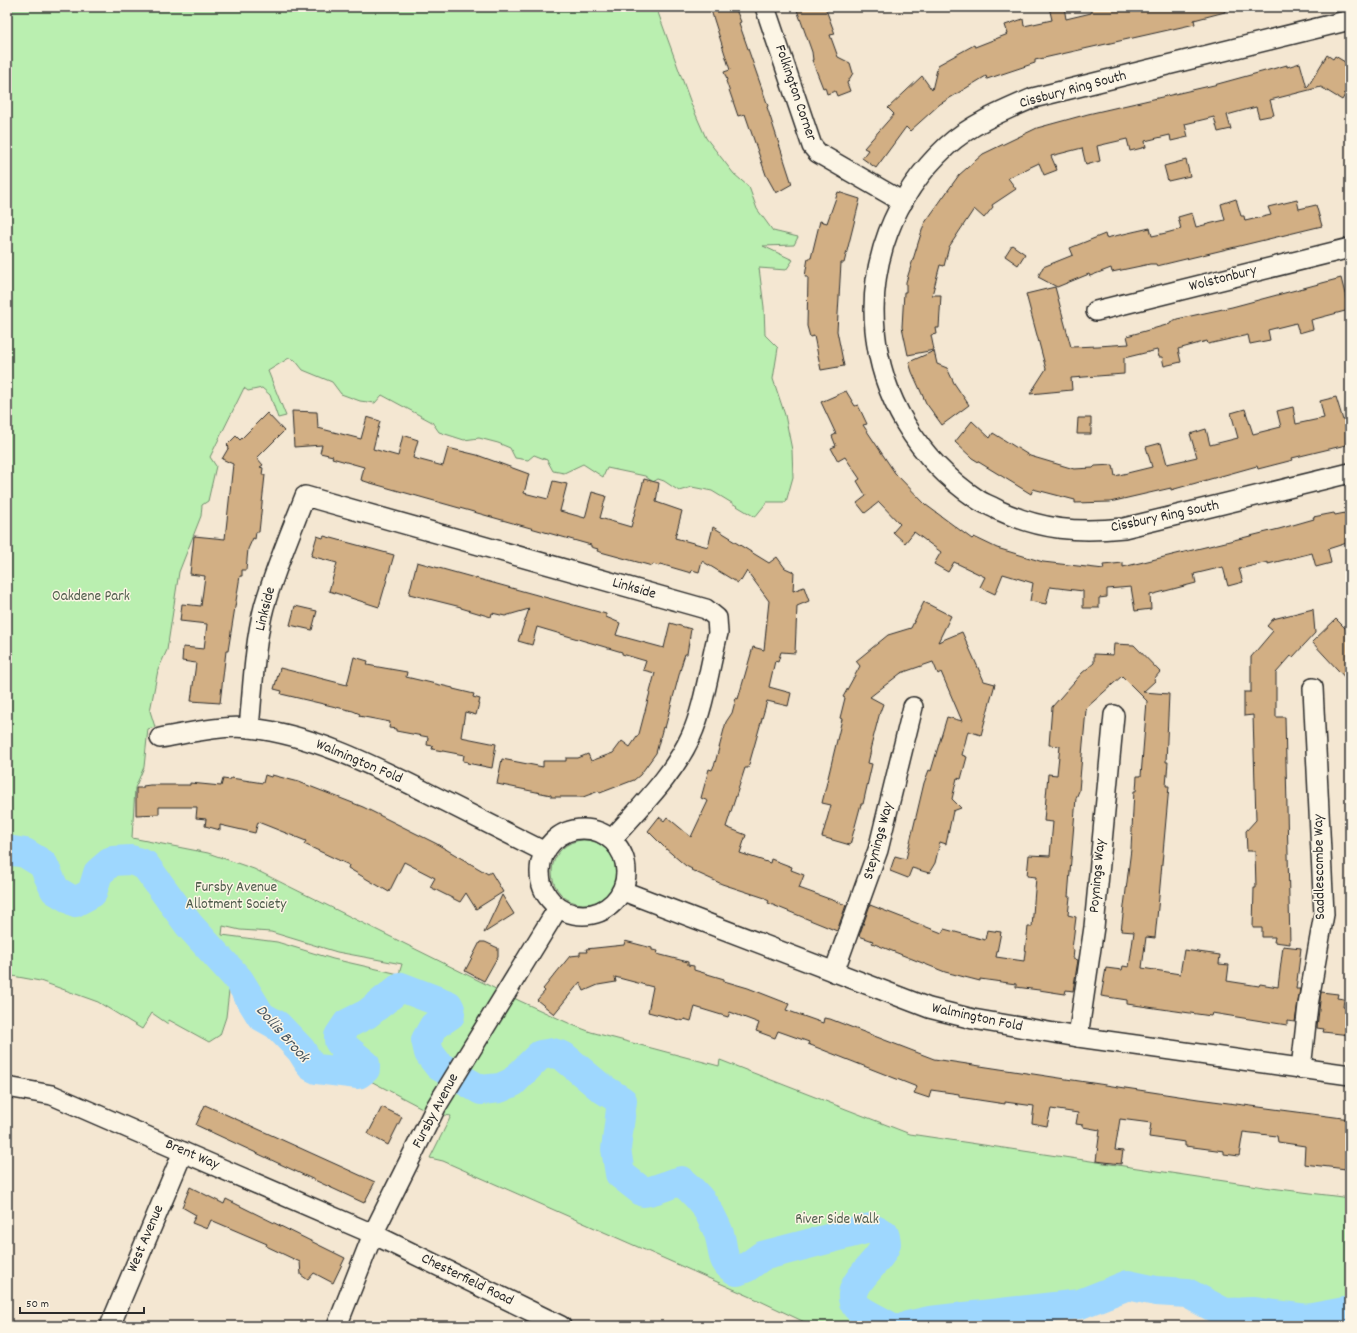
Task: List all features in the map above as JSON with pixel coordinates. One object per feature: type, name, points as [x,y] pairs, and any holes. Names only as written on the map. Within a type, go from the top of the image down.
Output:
[{"type":"street","name":"Folkington Corner","points":[[765,7],[812,146],[818,153],[903,202]]},
{"type":"street","name":"Cissbury Ring South","points":[[1350,20],[1033,98],[997,113],[966,131],[947,146],[926,167],[903,202],[885,240],[876,278],[874,313],[876,340],[881,370],[898,413],[918,443],[941,469],[978,500],[1035,524],[1063,530],[1106,530],[1152,523],[1350,473]]},
{"type":"street","name":"Wolstonbury","points":[[1096,311],[1350,248]]},
{"type":"street","name":"Linkside","points":[[249,728],[257,648],[264,608],[302,489],[706,610],[717,618],[718,633],[692,735],[681,755],[656,790],[612,839]]},
{"type":"street","name":"Saddlescombe Way","points":[[1301,1069],[1308,1005],[1324,914],[1313,688]]},
{"type":"street","name":"Steynings Way","points":[[834,972],[878,850],[912,707]]},
{"type":"street","name":"Poynings Way","points":[[1078,1037],[1094,926],[1114,715]]},
{"type":"street","name":"Walmington Fold","points":[[160,738],[214,729],[249,728],[288,734],[337,750],[388,773],[545,852]]},
{"type":"street","points":[[575,830],[594,831],[612,839],[620,850],[626,863],[626,877],[623,891],[616,901],[606,909],[594,914],[582,916],[569,913],[558,908],[549,899],[542,882],[541,864],[545,852],[553,842],[563,834],[575,830]]},
{"type":"street","name":"Walmington Fold","points":[[623,891],[928,1008],[973,1019],[1078,1037],[1350,1075]]},
{"type":"street","name":"Fursby Avenue","points":[[337,1326],[373,1234],[448,1085],[558,908]]},
{"type":"street","name":"Brent Way","points":[[7,1087],[52,1095],[373,1234]]},
{"type":"street","name":"West Avenue","points":[[110,1326],[183,1152]]},
{"type":"street","name":"Chesterfield Road","points":[[373,1234],[561,1326]]},
{"type":"green space","points":[[7,7],[656,7],[692,106],[706,138],[734,174],[749,187],[757,209],[773,231],[798,237],[794,245],[763,246],[793,260],[786,270],[759,268],[764,307],[765,335],[778,348],[773,379],[785,415],[792,450],[793,477],[786,502],[767,502],[755,517],[712,491],[692,487],[679,491],[664,481],[658,479],[653,482],[645,476],[607,468],[603,477],[583,464],[564,473],[553,471],[547,460],[534,455],[528,460],[515,458],[510,448],[498,443],[479,438],[464,440],[439,432],[432,422],[382,395],[375,403],[360,401],[341,394],[332,382],[303,370],[295,360],[289,358],[268,371],[286,416],[278,418],[270,395],[262,388],[248,391],[244,388],[210,457],[216,466],[208,501],[202,505],[201,516],[179,572],[167,650],[158,670],[150,711],[155,727],[148,729],[144,767],[135,788],[132,838],[208,853],[254,869],[520,1001],[575,1026],[591,1032],[719,1066],[720,1060],[910,1134],[1271,1188],[1350,1198],[1350,1318],[1311,1326],[1221,1321],[1199,1305],[1128,1293],[1095,1306],[1073,1312],[1027,1314],[945,1326],[813,1326],[758,1300],[443,1161],[430,1158],[451,1116],[439,1114],[436,1087],[424,1109],[363,1077],[352,1081],[338,1075],[335,1077],[312,1075],[299,1053],[274,1033],[276,1028],[264,1024],[258,1020],[246,998],[239,990],[234,988],[229,991],[226,1017],[220,1035],[209,1042],[169,1020],[168,1024],[152,1013],[142,1029],[98,1002],[40,981],[7,975]],"holes":[[[223,926],[240,930],[271,932],[337,952],[402,964],[399,974],[333,959],[277,942],[222,935]]]},
{"type":"green space","points":[[584,840],[596,842],[607,849],[614,860],[616,872],[614,884],[607,895],[596,902],[584,904],[572,902],[561,895],[554,884],[552,872],[554,860],[561,849],[572,842]]},
{"type":"building","points":[[710,7],[735,7],[741,22],[739,23],[768,106],[767,107],[792,184],[776,193],[766,175],[745,114],[738,116],[724,72],[730,70]]},
{"type":"building","points":[[796,7],[825,7],[835,34],[830,35],[838,57],[850,63],[853,73],[847,83],[850,91],[837,96],[835,91],[827,94],[825,87],[823,88],[812,60],[812,52]]},
{"type":"building","points":[[1049,7],[1064,7],[1066,19],[1091,13],[1091,7],[1224,7],[1225,12],[1194,20],[1195,24],[1035,60],[1035,63],[987,79],[986,76],[940,104],[910,131],[906,127],[876,168],[862,158],[868,150],[864,148],[894,114],[888,108],[922,76],[932,90],[938,65],[974,45],[975,47],[1008,34],[1005,25],[1023,19],[1024,26],[1052,20]]},
{"type":"building","points":[[1327,55],[1333,59],[1335,56],[1350,65],[1350,87],[1342,100],[1321,87],[1270,100],[1274,115],[1259,118],[1256,107],[1227,115],[1231,129],[1218,132],[1214,117],[1185,124],[1188,137],[1171,141],[1170,135],[1145,141],[1146,147],[1130,151],[1127,139],[1097,146],[1100,161],[1086,165],[1082,148],[1051,156],[1057,170],[1044,175],[1039,163],[1008,178],[1016,189],[992,205],[993,207],[984,218],[974,209],[949,247],[944,266],[940,265],[932,295],[941,295],[939,328],[936,328],[937,334],[931,335],[934,350],[908,355],[902,327],[904,292],[906,292],[906,282],[924,224],[959,175],[983,154],[1037,128],[1088,114],[1214,85],[1287,65],[1287,67],[1300,63],[1307,88]]},
{"type":"building","points":[[1186,160],[1190,176],[1168,181],[1164,166]]},
{"type":"building","points":[[838,192],[860,199],[844,263],[841,263],[837,331],[844,366],[821,370],[814,336],[810,337],[807,326],[808,277],[805,277],[808,258],[811,258],[820,221],[827,223]]},
{"type":"building","points":[[1236,199],[1241,216],[1244,216],[1245,221],[1271,215],[1268,207],[1297,200],[1299,209],[1316,205],[1322,226],[1157,266],[1156,264],[1150,264],[1112,272],[1111,268],[1090,276],[1089,274],[1057,287],[1038,277],[1043,267],[1073,255],[1070,248],[1105,234],[1106,238],[1150,228],[1152,236],[1166,233],[1181,229],[1178,217],[1192,213],[1196,227],[1225,220],[1221,204]]},
{"type":"building","points":[[1012,245],[1025,254],[1018,265],[1005,256]]},
{"type":"building","points":[[1341,278],[1349,310],[1311,320],[1313,329],[1299,333],[1296,323],[1268,330],[1270,340],[1250,344],[1248,335],[1208,344],[1207,341],[1178,349],[1181,362],[1164,366],[1162,357],[1159,357],[1157,350],[1124,358],[1124,374],[1071,378],[1072,390],[1030,394],[1046,369],[1026,294],[1055,287],[1071,347],[1098,346],[1129,344],[1127,336],[1170,324],[1170,322],[1177,319],[1232,307]]},
{"type":"building","points":[[934,351],[937,364],[947,368],[954,383],[969,405],[942,425],[926,403],[909,362]]},
{"type":"building","points":[[846,391],[855,406],[858,405],[867,424],[863,425],[895,473],[926,505],[972,539],[974,537],[997,548],[1043,562],[1104,569],[1103,565],[1123,563],[1123,567],[1279,529],[1314,519],[1313,517],[1350,512],[1350,542],[1328,549],[1331,563],[1316,567],[1312,553],[1268,564],[1268,562],[1239,569],[1243,582],[1228,586],[1223,567],[1194,574],[1196,583],[1150,595],[1151,609],[1135,611],[1131,587],[1107,589],[1107,597],[1099,598],[1099,608],[1083,608],[1083,591],[1050,587],[1046,604],[1030,601],[1033,583],[1003,574],[995,594],[980,587],[985,577],[954,562],[948,572],[934,564],[941,552],[914,532],[905,543],[893,532],[900,524],[879,502],[865,513],[857,503],[866,496],[857,481],[860,479],[845,457],[838,461],[831,448],[836,446],[832,436],[836,434],[821,402]]},
{"type":"building","points":[[1336,397],[1343,420],[1350,419],[1350,444],[1292,458],[1293,460],[1258,469],[1257,466],[1171,490],[1171,488],[1110,502],[1075,503],[1075,500],[1033,489],[1031,494],[972,458],[955,442],[972,421],[990,438],[993,433],[1030,456],[1074,469],[1113,465],[1115,476],[1152,467],[1146,447],[1161,443],[1167,464],[1197,457],[1190,434],[1206,429],[1210,445],[1238,438],[1231,413],[1245,409],[1253,434],[1281,427],[1277,411],[1293,407],[1296,424],[1324,418],[1320,401]]},
{"type":"building","points":[[292,411],[317,412],[318,428],[361,439],[367,417],[380,421],[373,449],[398,456],[403,435],[418,440],[413,458],[443,466],[448,448],[477,455],[529,474],[524,493],[548,499],[553,481],[567,484],[560,511],[585,518],[592,492],[606,496],[600,518],[631,527],[644,479],[659,483],[656,502],[682,511],[675,538],[708,547],[713,527],[769,563],[777,557],[785,568],[794,572],[793,591],[804,587],[809,601],[797,606],[795,653],[781,652],[778,662],[775,661],[769,687],[791,693],[788,706],[767,701],[748,768],[745,768],[726,827],[746,835],[740,853],[770,863],[771,859],[792,867],[791,870],[804,875],[799,888],[846,905],[837,931],[768,903],[769,901],[765,898],[722,884],[691,870],[692,869],[686,866],[665,848],[648,831],[659,817],[664,821],[667,817],[691,837],[708,801],[701,798],[709,769],[712,770],[715,763],[726,722],[732,713],[736,698],[738,699],[753,647],[764,650],[769,601],[747,571],[738,583],[702,561],[699,572],[692,570],[691,573],[660,564],[659,566],[653,564],[652,566],[597,551],[598,549],[591,547],[591,545],[361,480],[364,467],[320,453],[322,445],[294,447]]},
{"type":"building","points":[[267,413],[284,431],[257,458],[263,465],[260,467],[263,468],[262,475],[265,475],[259,532],[256,532],[255,539],[253,538],[248,549],[246,570],[242,570],[242,576],[240,576],[228,651],[226,651],[220,703],[191,701],[196,663],[182,661],[183,647],[204,649],[207,624],[180,621],[182,604],[201,606],[205,576],[190,574],[194,536],[225,539],[233,464],[222,459],[229,447],[227,445],[236,436],[240,440]]},
{"type":"building","points":[[1078,418],[1091,418],[1091,434],[1077,434]]},
{"type":"building","points":[[317,536],[323,538],[324,536],[394,555],[379,607],[329,591],[337,563],[311,556]]},
{"type":"building","points":[[417,562],[606,614],[606,617],[620,623],[616,635],[664,648],[670,623],[691,629],[687,654],[685,654],[683,660],[665,728],[663,727],[656,753],[640,775],[634,780],[600,793],[599,791],[583,797],[551,797],[551,795],[497,784],[502,759],[543,767],[543,761],[566,761],[566,758],[578,758],[588,754],[591,761],[613,753],[622,741],[630,747],[639,734],[655,673],[643,670],[646,661],[622,654],[622,652],[537,627],[532,645],[518,641],[529,609],[505,616],[492,613],[491,617],[461,607],[409,594]]},
{"type":"building","points":[[924,602],[951,616],[938,642],[962,632],[984,681],[995,684],[981,735],[968,731],[962,755],[967,757],[961,779],[957,778],[952,799],[961,808],[953,811],[946,844],[940,842],[935,863],[929,873],[912,868],[908,878],[890,871],[895,856],[906,859],[924,783],[929,770],[931,771],[947,717],[962,721],[941,672],[938,674],[933,662],[901,673],[870,697],[883,704],[870,750],[868,763],[872,764],[863,804],[861,804],[850,845],[822,837],[831,805],[822,803],[842,719],[840,718],[845,698],[843,697],[860,666],[856,661],[888,635],[911,628]]},
{"type":"building","points":[[295,606],[317,611],[312,630],[290,625]]},
{"type":"building","points":[[1313,609],[1315,633],[1276,673],[1276,717],[1285,717],[1290,944],[1274,942],[1275,937],[1262,937],[1262,928],[1253,928],[1254,888],[1256,888],[1255,851],[1247,851],[1246,831],[1256,820],[1253,715],[1244,716],[1244,692],[1251,692],[1251,657],[1273,631],[1267,626],[1273,619]]},
{"type":"building","points":[[1336,619],[1350,633],[1350,683],[1312,642]]},
{"type":"building","points":[[1114,644],[1134,645],[1160,672],[1154,679],[1155,681],[1143,692],[1169,694],[1166,762],[1168,762],[1166,786],[1169,786],[1155,938],[1146,937],[1142,968],[1180,974],[1184,950],[1220,955],[1219,964],[1229,965],[1227,981],[1259,986],[1260,984],[1278,987],[1283,946],[1301,948],[1296,989],[1300,989],[1295,1022],[1287,1021],[1287,1025],[1212,1013],[1211,1016],[1127,1004],[1127,1000],[1101,996],[1106,968],[1122,970],[1123,966],[1129,967],[1134,932],[1121,931],[1131,849],[1134,791],[1136,791],[1137,776],[1141,776],[1147,701],[1122,676],[1085,709],[1079,791],[1076,798],[1068,897],[1070,897],[1068,915],[1076,917],[1072,949],[1074,950],[1073,959],[1078,960],[1073,991],[1066,990],[1065,994],[1016,987],[1016,984],[980,979],[980,981],[945,972],[872,943],[873,941],[859,936],[870,905],[942,933],[944,929],[985,940],[987,930],[1001,932],[996,957],[1024,961],[1028,927],[1032,927],[1036,877],[1027,876],[1029,855],[1050,856],[1053,822],[1044,821],[1048,774],[1057,775],[1060,746],[1049,745],[1052,707],[1082,673],[1094,663],[1094,654],[1113,655]]},
{"type":"building","points":[[354,657],[368,661],[367,665],[407,672],[406,677],[474,694],[473,697],[480,699],[476,715],[465,712],[461,737],[496,744],[492,768],[467,763],[468,762],[463,761],[464,755],[432,749],[433,746],[427,745],[428,737],[396,731],[396,729],[389,728],[390,722],[359,716],[360,714],[353,711],[281,694],[282,691],[274,689],[280,668],[347,685]]},
{"type":"building","points":[[265,775],[271,777],[272,775],[299,782],[363,807],[437,844],[488,874],[491,872],[503,892],[476,909],[466,893],[460,902],[430,887],[435,878],[404,862],[389,892],[348,868],[349,865],[304,844],[306,841],[258,822],[255,833],[220,825],[220,830],[205,826],[206,819],[196,818],[197,807],[159,807],[159,814],[136,815],[136,788],[143,788],[143,786],[150,785],[190,785],[190,783],[221,786],[223,779],[230,780],[231,778],[263,783]]},
{"type":"building","points":[[502,895],[514,914],[484,933]]},
{"type":"building","points":[[625,941],[652,948],[652,950],[658,951],[657,954],[688,962],[688,965],[694,966],[694,970],[724,979],[724,981],[748,988],[789,1004],[786,1010],[823,1023],[824,1018],[830,1019],[934,1059],[1198,1099],[1350,1119],[1346,1169],[1304,1164],[1305,1146],[1278,1142],[1277,1136],[1243,1132],[1239,1156],[1224,1154],[1224,1151],[1185,1146],[1185,1142],[1149,1137],[1151,1123],[1120,1119],[1115,1150],[1123,1151],[1121,1164],[1096,1161],[1100,1130],[1083,1127],[1083,1125],[1076,1124],[1078,1113],[1051,1109],[1047,1126],[1032,1123],[1034,1106],[1005,1102],[1005,1104],[959,1097],[959,1094],[931,1090],[929,1098],[914,1093],[917,1087],[808,1044],[809,1042],[778,1031],[775,1038],[756,1031],[759,1023],[730,1012],[728,1017],[695,1007],[691,1021],[684,1019],[683,1021],[648,1012],[653,987],[615,977],[616,982],[598,985],[584,991],[580,982],[554,1014],[537,1000],[545,991],[543,989],[570,956],[580,955],[580,952],[587,952],[586,949],[624,945]]},
{"type":"building","points":[[480,942],[485,942],[498,948],[498,956],[484,981],[465,971]]},
{"type":"building","points":[[1321,992],[1338,994],[1337,998],[1344,999],[1343,1007],[1350,1008],[1350,1035],[1323,1032],[1324,1029],[1317,1028]]},
{"type":"building","points":[[205,1105],[375,1182],[364,1203],[196,1125]]},
{"type":"building","points":[[382,1107],[402,1117],[388,1145],[368,1134]]},
{"type":"building","points":[[190,1187],[224,1204],[226,1199],[345,1258],[333,1283],[314,1273],[308,1280],[301,1275],[300,1262],[266,1246],[267,1244],[211,1220],[207,1229],[192,1223],[196,1215],[182,1207]]},
{"type":"waterway","name":"Dollis Brook","points":[[7,850],[25,853],[43,864],[55,890],[75,902],[92,893],[98,873],[112,861],[131,860],[145,865],[189,925],[239,980],[261,1016],[277,1025],[301,1050],[311,1066],[317,1069],[358,1074],[365,1069],[365,1064],[342,1045],[339,1041],[339,1036],[347,1024],[367,1014],[401,987],[448,1005],[450,1015],[434,1026],[426,1040],[429,1053],[439,1066],[481,1090],[500,1088],[513,1082],[540,1055],[553,1053],[563,1056],[600,1087],[622,1101],[616,1149],[620,1174],[643,1192],[681,1181],[697,1196],[707,1209],[719,1234],[724,1257],[728,1264],[737,1271],[747,1267],[762,1256],[870,1228],[884,1234],[886,1243],[883,1251],[858,1283],[854,1291],[853,1299],[857,1307],[889,1326]]},
{"type":"waterway","name":"Dollis Brook","points":[[908,1326],[930,1321],[1080,1304],[1128,1285],[1156,1291],[1187,1293],[1225,1313],[1253,1312],[1307,1319],[1350,1311]]},
{"type":"park label","name":"Oakdene Park","points":[[91,597]]},
{"type":"park label","name":"Fursby Avenue Allotment Society","points":[[236,896]]},
{"type":"park label","name":"River Side Walk","points":[[837,1220]]}]
